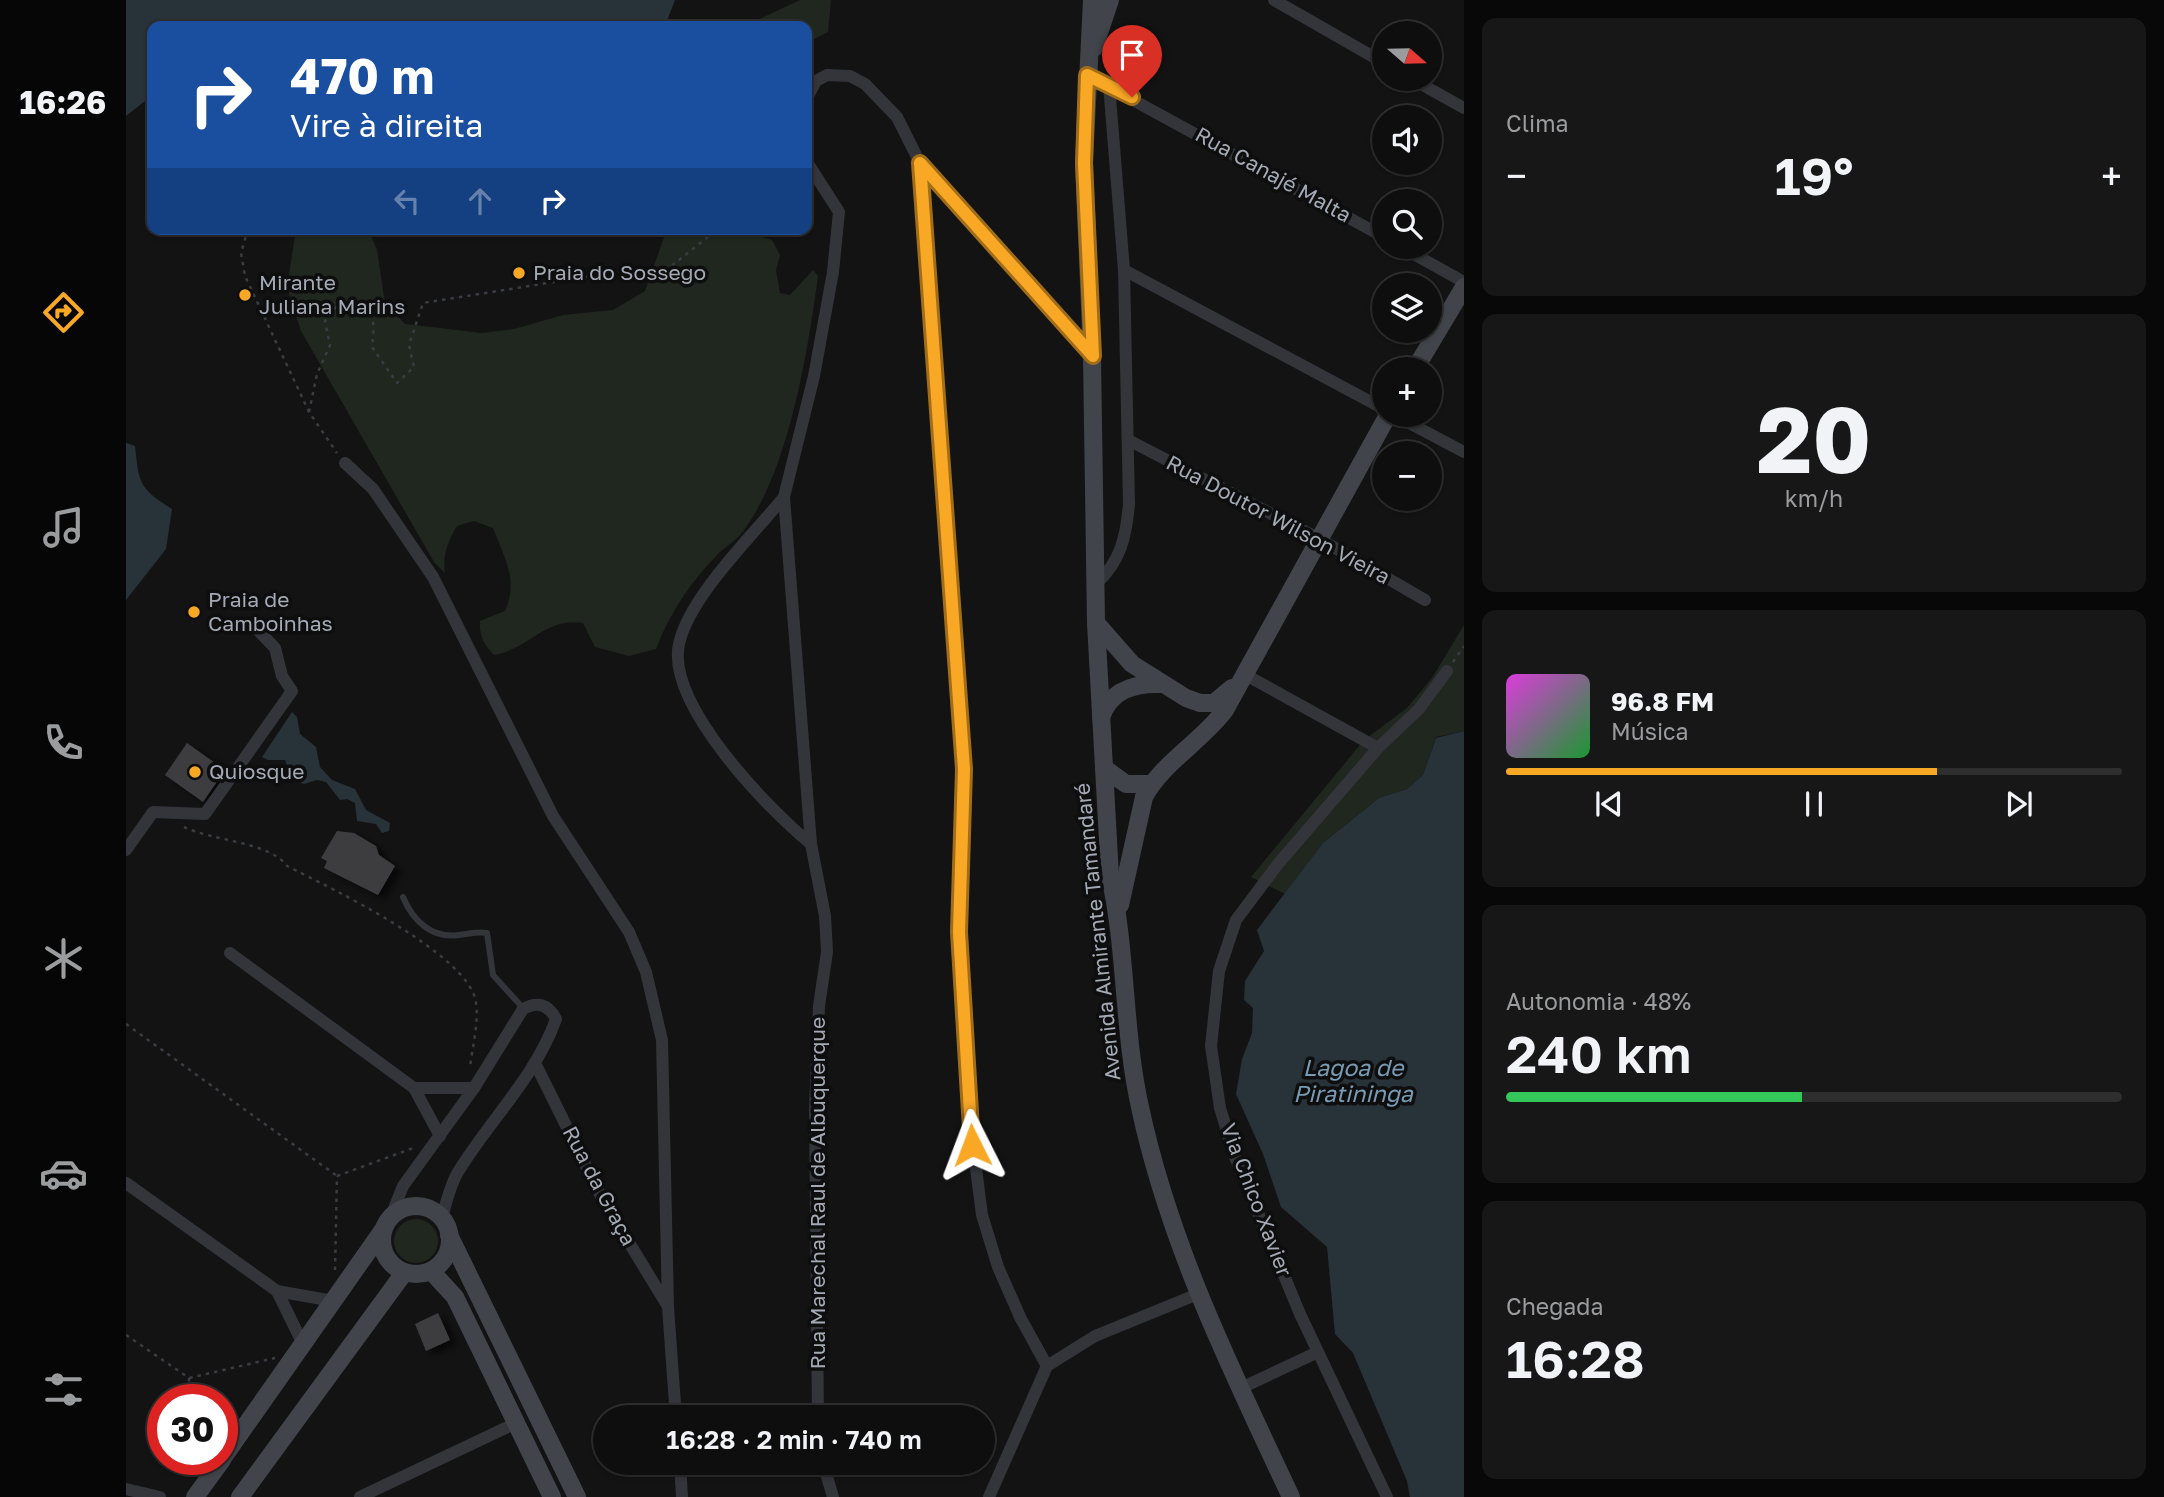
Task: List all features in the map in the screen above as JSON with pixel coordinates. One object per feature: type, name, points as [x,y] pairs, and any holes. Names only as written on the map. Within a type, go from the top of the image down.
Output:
[{"type":"street","name":"Avenida Almirante Tamandaré","points":[[1092,0],[1084,163],[1093,356],[1096,623],[1110,876],[1119,915],[1126,1026],[1139,1105],[1155,1169],[1198,1294],[1291,1497]]},
{"type":"street","name":"Avenida Almirante Tamandaré","points":[[1087,73],[1111,0]]},
{"type":"street","points":[[1274,0],[1372,56]]},
{"type":"street","name":"Rua Canajé Malta","points":[[1087,73],[1372,230]]},
{"type":"street","points":[[812,89],[816,81],[827,75],[850,76],[865,84],[897,117],[920,163],[1093,356]]},
{"type":"street","points":[[1096,584],[1112,569],[1125,541],[1129,504],[1130,441],[1124,270],[1109,85]]},
{"type":"street","points":[[1434,91],[1464,108]]},
{"type":"street","points":[[920,163],[964,769],[959,932],[972,1145],[982,1215],[998,1267],[1021,1320],[1047,1366]]},
{"type":"street","name":"Rua Marechal Raul de Albuquerque","points":[[812,170],[839,212],[832,272],[814,376],[784,497],[811,844],[825,916],[827,952],[819,1006],[815,1110],[818,1405]]},
{"type":"street","points":[[1421,259],[1464,284],[1422,357]]},
{"type":"street","points":[[1124,270],[1372,403]]},
{"type":"street","points":[[1119,915],[1140,809],[1151,784],[1190,749],[1225,710],[1381,427]]},
{"type":"street","points":[[1417,427],[1464,452]]},
{"type":"street","name":"Rua Doutor Wilson Vieira","points":[[1130,441],[1318,538],[1425,600]]},
{"type":"street","points":[[345,463],[373,489],[433,577],[553,816],[609,900],[638,951],[662,1040],[668,1307],[675,1405]]},
{"type":"street","name":"Rua Marechal Raul de Albuquerque","points":[[784,497],[691,614],[679,644],[678,662],[681,681],[713,737],[776,816],[811,844]]},
{"type":"street","points":[[1096,623],[1125,657],[1161,684],[1200,704],[1214,703],[1244,674]]},
{"type":"street","points":[[126,850],[153,813],[205,814],[292,691],[282,677],[275,648],[253,625]]},
{"type":"street","name":"Via Chico Xavier","points":[[1387,1497],[1318,1352],[1228,1137],[1213,1074],[1214,1021],[1219,971],[1236,920],[1274,870],[1378,748],[1419,709],[1447,671]]},
{"type":"street","points":[[1244,674],[1378,748]]},
{"type":"street","points":[[1101,717],[1106,703],[1122,691],[1144,684],[1161,684]]},
{"type":"street","points":[[1186,698],[1199,719],[1198,733],[1190,749]]},
{"type":"street","points":[[1104,768],[1126,784],[1151,784]]},
{"type":"street","points":[[230,953],[414,1088],[438,1138]]},
{"type":"street","points":[[238,1436],[387,1223],[403,1186],[523,1009],[533,1003],[544,1005],[555,1018],[535,1063],[456,1175],[442,1218]]},
{"type":"street","name":"Rua da Graça","points":[[535,1063],[602,1198],[668,1307]]},
{"type":"street","points":[[414,1088],[471,1088]]},
{"type":"street","points":[[126,1183],[277,1291],[333,1301]]},
{"type":"street","points":[[387,1223],[415,1206],[425,1207],[442,1218],[577,1497]]},
{"type":"street","points":[[387,1223],[383,1251],[388,1260],[404,1273],[422,1274],[431,1271],[446,1256],[449,1235]]},
{"type":"street","points":[[431,1271],[455,1297],[552,1497]]},
{"type":"street","points":[[240,1497],[404,1273]]},
{"type":"street","points":[[277,1291],[300,1348]]},
{"type":"street","points":[[989,1497],[1047,1366],[1095,1336],[1198,1294]]},
{"type":"street","points":[[1241,1388],[1318,1352]]},
{"type":"street","points":[[360,1497],[516,1423]]},
{"type":"street","points":[[195,1497],[211,1475]]},
{"type":"street","points":[[681,1475],[682,1497]]},
{"type":"street","points":[[827,1475],[833,1497]]},
{"type":"street","points":[[127,1493],[160,1497]]},
{"type":"lane","points":[[403,897],[419,925],[432,932],[455,936],[487,933],[493,975],[523,1009]]},
{"type":"path","points":[[246,235],[241,253],[245,276],[309,412],[326,441],[345,463]]},
{"type":"path","points":[[309,412],[317,374],[330,345],[325,321],[332,309],[358,302],[368,309],[375,321],[372,346],[397,383],[414,367],[409,345],[423,303],[623,271],[655,279],[710,235]]},
{"type":"path","points":[[1447,671],[1464,646]]},
{"type":"path","points":[[176,823],[199,834],[279,855],[287,866],[387,918],[413,938],[436,950],[471,987],[476,1003],[471,1088]]},
{"type":"path","points":[[126,1024],[337,1176]]},
{"type":"path","points":[[337,1176],[438,1138]]},
{"type":"path","points":[[335,1271],[337,1176]]},
{"type":"path","points":[[126,1335],[189,1378],[300,1348]]},
{"type":"path","points":[[189,1378],[189,1384]]},
{"type":"shaded area","points":[[800,0],[831,0],[828,32],[812,40],[812,21],[755,21]]},
{"type":"shaded area","points":[[295,235],[371,235],[377,250],[385,303],[405,324],[482,333],[514,329],[563,315],[613,310],[645,291],[665,235],[755,235],[772,240],[780,255],[776,270],[780,293],[790,295],[813,270],[818,276],[809,339],[794,408],[785,443],[760,505],[739,536],[720,552],[691,585],[668,622],[656,649],[629,656],[595,647],[583,623],[570,622],[558,624],[507,651],[494,655],[490,651],[481,635],[480,621],[505,611],[511,589],[508,569],[493,528],[474,521],[457,526],[446,549],[445,573],[434,562],[301,331],[287,288]]},
{"type":"shaded area","points":[[1464,625],[1464,731],[1436,737],[1423,775],[1407,789],[1379,798],[1323,843],[1285,894],[1251,877],[1364,740],[1407,708],[1432,678]]},
{"type":"shaded area","points":[[416,1219],[431,1226],[438,1241],[431,1256],[416,1263],[401,1256],[394,1241],[401,1226]]},
{"type":"water","points":[[126,0],[675,0],[667,21],[147,21],[147,112],[145,101],[126,116]]},
{"type":"water","points":[[126,443],[135,446],[140,477],[147,490],[172,509],[166,549],[126,600]]},
{"type":"water","points":[[292,712],[297,717],[300,734],[316,747],[320,767],[332,780],[355,789],[366,810],[390,823],[389,831],[382,833],[376,824],[357,821],[355,803],[347,799],[340,800],[326,782],[317,780],[304,784],[292,779],[285,760],[268,760],[262,757]]},
{"type":"water","name":"Lagoa de Piratininga","points":[[1464,731],[1464,1497],[1410,1497],[1407,1481],[1353,1353],[1335,1334],[1327,1247],[1281,1207],[1263,1154],[1236,1094],[1242,1059],[1252,1033],[1253,1008],[1244,1000],[1245,981],[1264,951],[1257,930],[1323,843],[1379,798],[1407,789],[1423,775],[1436,738]]},
{"type":"building","name":"Quiosque","points":[[187,743],[225,770],[203,802],[165,775]]},
{"type":"building","points":[[337,831],[354,833],[376,846],[379,855],[395,866],[378,895],[324,868],[327,861],[321,858]]},
{"type":"building","points":[[438,1313],[450,1340],[426,1351],[415,1324]]},
{"type":"place","name":"Praia do Sossego","points":[[519,273]]},
{"type":"place","name":"Mirante Juliana Marins","points":[[245,295]]},
{"type":"place","name":"Praia de Camboinhas","points":[[194,612]]},
{"type":"place","name":"Quiosque","points":[[195,772]]},
{"type":"route","points":[[972,1145],[959,932],[965,805],[964,769],[920,163],[1093,356],[1084,163],[1087,75],[1132,97]]}]
